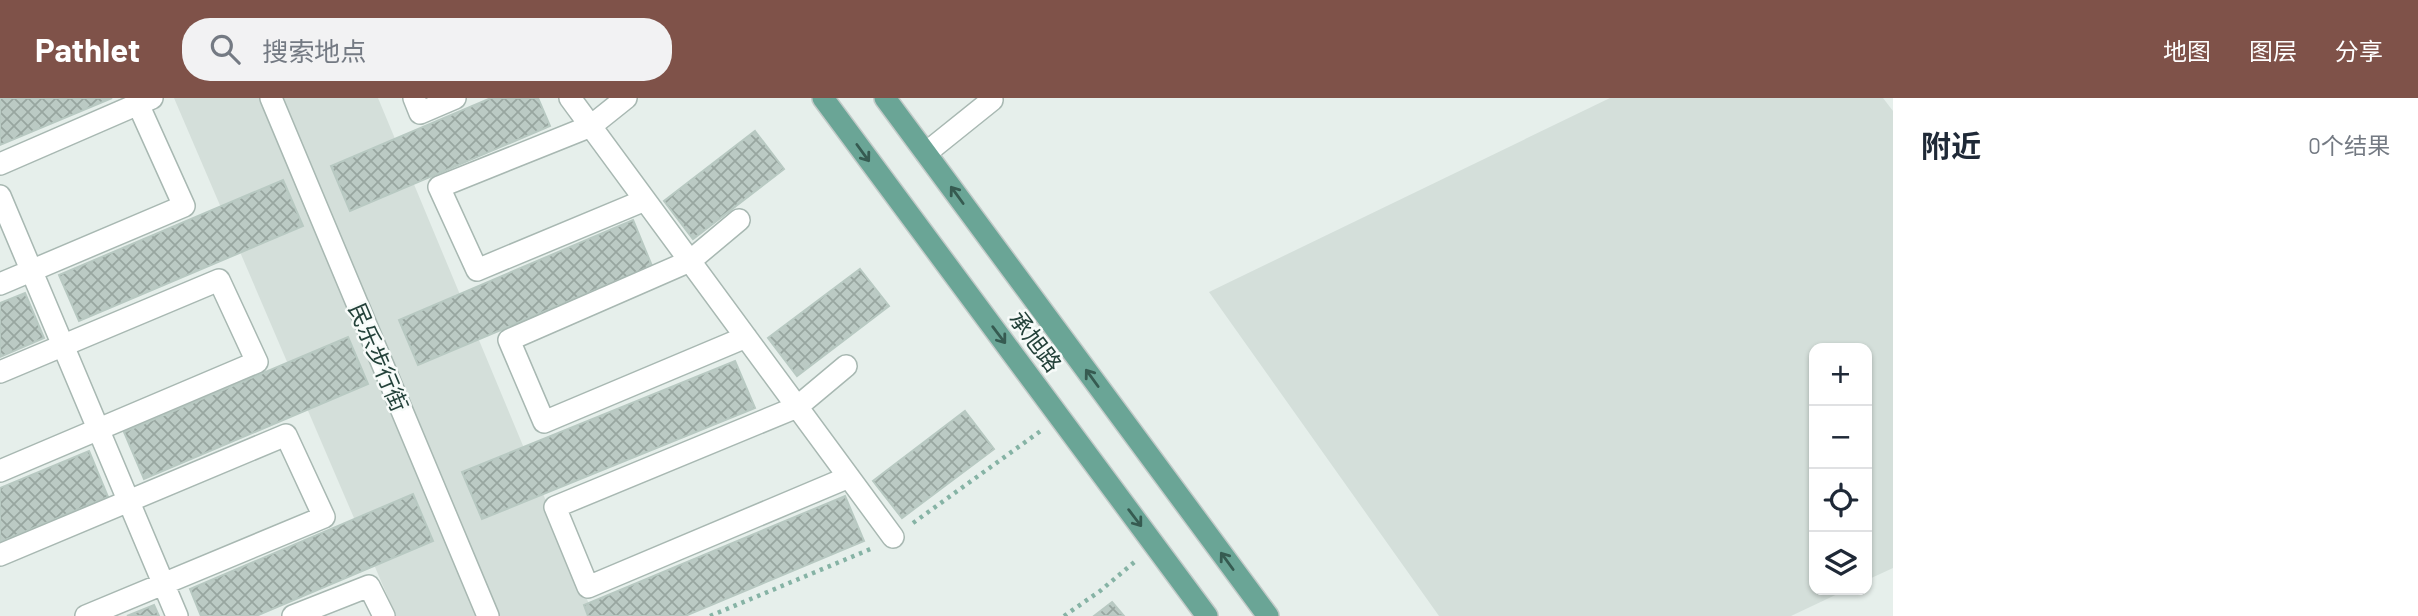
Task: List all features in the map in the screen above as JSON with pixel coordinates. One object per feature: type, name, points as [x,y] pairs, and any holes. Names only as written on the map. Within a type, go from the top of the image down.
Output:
[{"type":"main road","name":"承旭路","points":[[823,98],[1208,616]]},
{"type":"main road","name":"承旭路","points":[[885,98],[1268,616]]},
{"type":"street","name":"民乐步行街","points":[[271,98],[488,616]]},
{"type":"street","points":[[414,98],[420,113],[455,98]]},
{"type":"street","points":[[570,98],[893,537]]},
{"type":"street","points":[[626,98],[591,126],[439,187],[477,270],[645,200]]},
{"type":"street","points":[[926,153],[992,100],[990,98]]},
{"type":"street","points":[[0,164],[145,101],[184,206],[0,284]]},
{"type":"street","points":[[0,196],[177,616]]},
{"type":"street","points":[[739,220],[690,261],[509,340],[544,422],[746,337]]},
{"type":"street","points":[[0,372],[219,280],[257,362],[0,471]]},
{"type":"street","points":[[846,366],[797,407],[555,507],[588,587],[849,477]]},
{"type":"street","points":[[0,555],[286,435],[324,517],[86,616]]},
{"type":"street","points":[[293,616],[369,586],[384,616]]},
{"type":"path","points":[[1064,616],[1100,591],[1155,546]]},
{"type":"shaded area","points":[[174,98],[378,98],[594,616],[396,616]]},
{"type":"shaded area","points":[[1610,98],[1883,98],[1893,111],[1893,568],[1872,578],[1872,343],[1809,343],[1809,595],[1835,595],[1791,616],[1439,616],[1209,292]]},
{"type":"building","points":[[0,98],[112,98],[0,145]]},
{"type":"building","points":[[491,98],[538,98],[550,126],[350,211],[331,166]]},
{"type":"building","points":[[755,131],[784,169],[693,239],[664,201]]},
{"type":"building","points":[[283,180],[303,226],[79,321],[59,275]]},
{"type":"building","points":[[633,220],[652,266],[418,365],[399,320]]},
{"type":"building","points":[[860,269],[889,306],[797,376],[768,338]]},
{"type":"building","points":[[25,293],[44,338],[0,357],[0,303]]},
{"type":"building","points":[[348,337],[368,384],[144,479],[124,432]]},
{"type":"building","points":[[735,361],[755,408],[482,519],[462,472]]},
{"type":"building","points":[[965,411],[994,449],[902,518],[873,481]]},
{"type":"building","points":[[89,451],[108,497],[0,542],[0,488]]},
{"type":"building","points":[[413,494],[433,541],[256,616],[201,616],[190,589]]},
{"type":"building","points":[[845,496],[864,541],[685,616],[588,616],[584,605]]},
{"type":"building","points":[[1112,602],[1124,616],[1094,616]]},
{"type":"building","points":[[154,605],[159,616],[127,616]]}]
